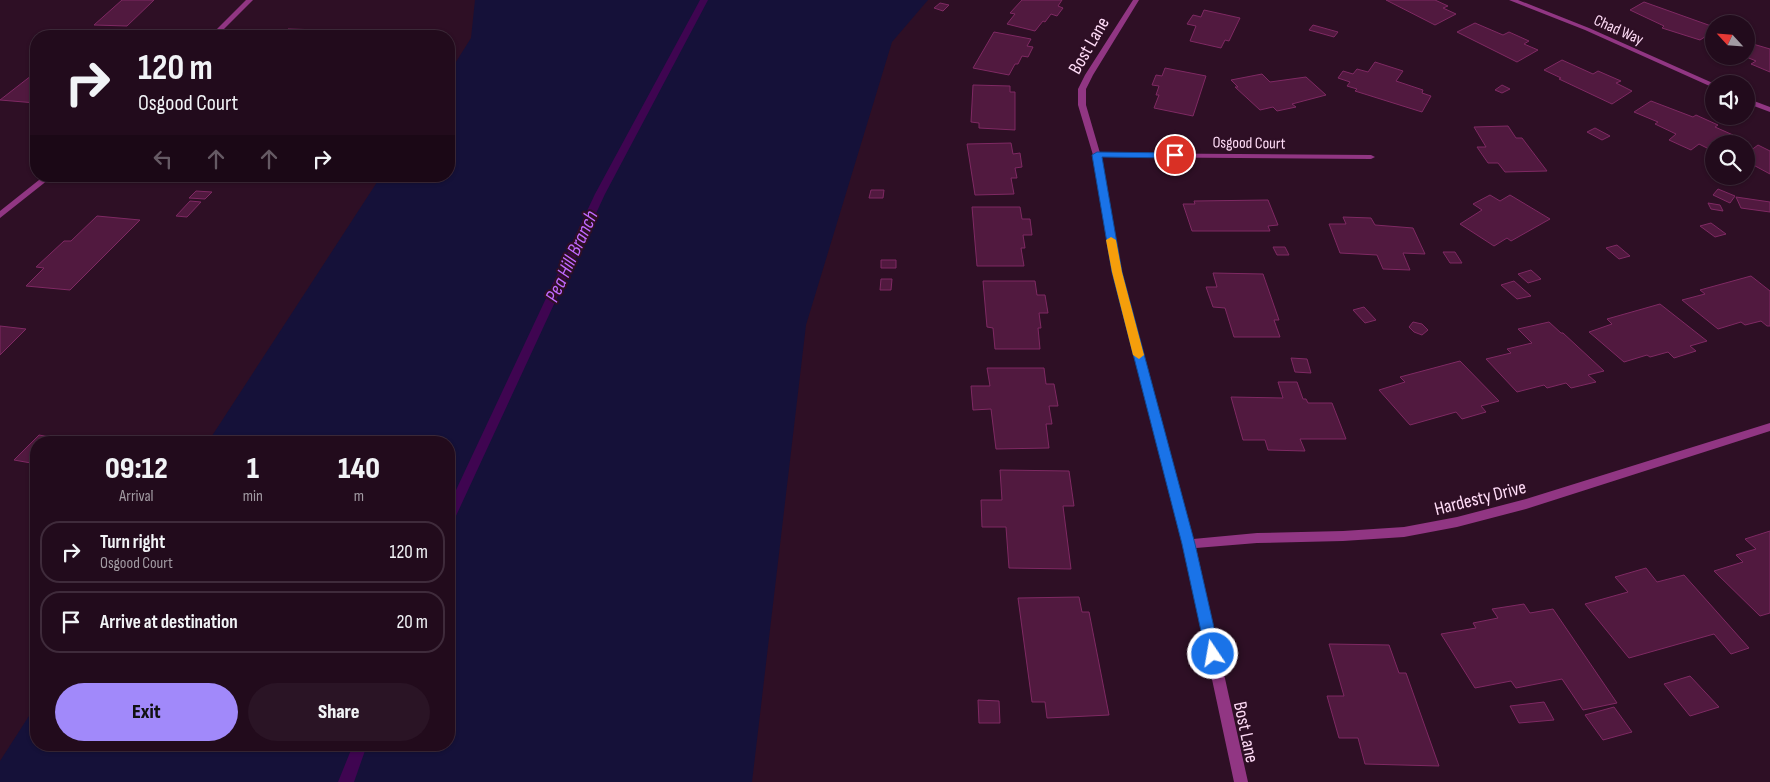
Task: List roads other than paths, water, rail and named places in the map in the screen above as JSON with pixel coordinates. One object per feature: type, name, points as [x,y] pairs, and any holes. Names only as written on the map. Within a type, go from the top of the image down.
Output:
[{"type":"street","points":[[220,30],[250,0]]},
{"type":"street","name":"Bost Lane","points":[[1136,0],[1108,43],[1082,90],[1082,105],[1097,155],[1117,272],[1189,544],[1241,782]]},
{"type":"street","name":"Chad Way","points":[[1512,0],[1587,29],[1705,82]]},
{"type":"street","points":[[1755,104],[1770,110]]},
{"type":"street","name":"Osgood Court","points":[[1097,155],[1371,157]]},
{"type":"street","points":[[0,215],[41,182]]},
{"type":"street","name":"Hardesty Drive","points":[[1189,544],[1257,538],[1343,536],[1404,532],[1457,522],[1526,504],[1770,427]]},
{"type":"waterway","name":"Pea Hill Branch","points":[[455,505],[600,194],[704,0]]},
{"type":"waterway","name":"Pea Hill Branch","points":[[346,782],[358,751]]}]
